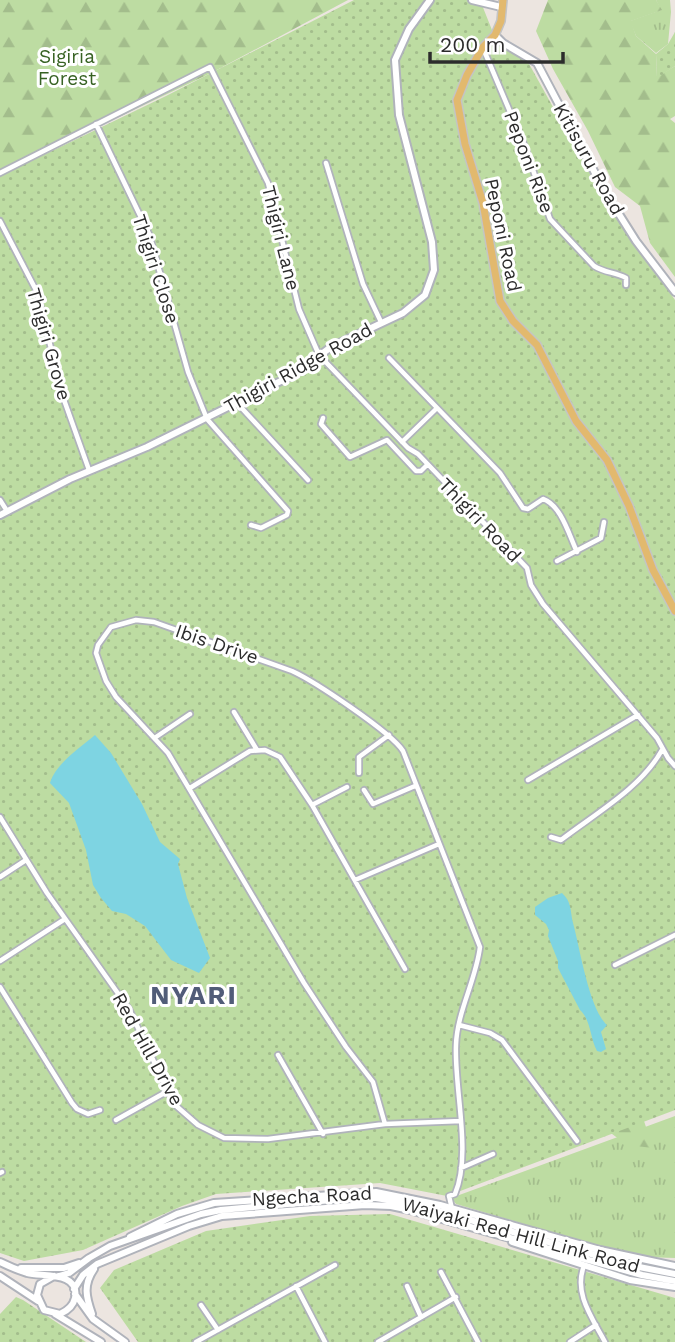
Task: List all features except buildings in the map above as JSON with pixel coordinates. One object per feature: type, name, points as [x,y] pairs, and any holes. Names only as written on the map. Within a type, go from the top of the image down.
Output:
[{"type":"main road","points":[[495,35],[501,21],[502,3]]},
{"type":"main road","name":"Peponi Road","points":[[495,35],[483,47],[457,100],[465,144],[483,203],[500,301],[513,321],[537,345],[576,421],[607,460],[629,506],[653,570],[675,611]]},
{"type":"street","name":"Thigiri Ridge Road","points":[[4,513],[89,470],[132,454],[207,419],[295,374],[319,355],[403,313],[425,295],[434,270],[432,242],[399,115],[395,60],[409,29],[430,0]]},
{"type":"street","points":[[472,0],[502,3]]},
{"type":"street","name":"Kitisuru Road","points":[[495,35],[503,43],[537,63],[605,192],[636,241],[675,292]]},
{"type":"street","name":"Peponi Rise","points":[[483,47],[525,147],[550,219],[594,266],[626,278],[626,285]]},
{"type":"street","name":"Thigiri Lane","points":[[96,124],[210,67],[268,183],[299,309],[319,355]]},
{"type":"street","points":[[0,173],[96,124]]},
{"type":"street","name":"Thigiri Close","points":[[96,124],[149,234],[188,372],[207,419],[288,511],[287,515],[261,528],[251,525]]},
{"type":"street","points":[[326,163],[363,284],[381,322]]},
{"type":"street","name":"Thigiri Grove","points":[[0,221],[37,292],[63,397],[89,470]]},
{"type":"street","name":"Thigiri Road","points":[[319,355],[527,568],[531,585],[543,604],[657,738],[675,766]]},
{"type":"street","points":[[389,358],[500,473],[523,508],[528,509],[542,499],[549,502],[564,523],[577,552]]},
{"type":"street","points":[[237,402],[309,480]]},
{"type":"street","points":[[402,442],[436,409]]},
{"type":"street","points":[[323,418],[321,424],[350,457],[387,440],[416,471],[421,471],[428,464]]},
{"type":"street","points":[[0,500],[4,513]]},
{"type":"street","points":[[557,561],[601,538],[604,522]]},
{"type":"street","name":"Ibis Drive","points":[[385,1124],[373,1082],[343,1043],[304,983],[190,788],[156,737],[110,689],[96,653],[97,645],[115,625],[136,620],[154,622],[292,671],[308,679],[388,735],[403,751],[480,947],[459,1025],[456,1047],[461,1168],[459,1186],[455,1194],[449,1196]]},
{"type":"street","points":[[234,712],[257,750]]},
{"type":"street","points":[[156,737],[190,714]]},
{"type":"street","points":[[528,780],[638,715]]},
{"type":"street","points":[[359,773],[359,757],[388,735]]},
{"type":"street","points":[[551,837],[561,840],[639,780],[656,761],[662,749]]},
{"type":"street","points":[[190,788],[250,751],[265,750],[280,757],[312,805],[405,969]]},
{"type":"street","points":[[364,790],[373,804],[415,786]]},
{"type":"street","points":[[312,805],[348,787]]},
{"type":"street","name":"Red Hill Drive","points":[[0,817],[65,919],[129,1009],[179,1110],[202,1128],[224,1138],[268,1139],[385,1124],[461,1122]]},
{"type":"street","points":[[355,880],[439,844]]},
{"type":"street","points":[[0,877],[26,860]]},
{"type":"street","points":[[0,961],[65,919]]},
{"type":"street","points":[[615,965],[675,935]]},
{"type":"street","points":[[0,987],[72,1103],[88,1114],[100,1110]]},
{"type":"street","points":[[459,1025],[484,1031],[502,1040],[577,1141]]},
{"type":"street","points":[[278,1055],[323,1134]]},
{"type":"street","points":[[116,1120],[168,1091]]},
{"type":"street","points":[[461,1168],[494,1154]]},
{"type":"street","name":"Ngecha Road","points":[[116,1244],[177,1214],[229,1201],[376,1192],[440,1205],[515,1229],[675,1266]]},
{"type":"street","points":[[440,1205],[449,1196]]},
{"type":"street","points":[[449,1196],[452,1209]]},
{"type":"street","name":"Waiyaki Red Hill Link Road","points":[[56,1276],[69,1273],[89,1258],[116,1244],[186,1219],[222,1210],[376,1198],[413,1204],[515,1229],[664,1276]]},
{"type":"street","name":"Waiyaki Red Hill Link Road","points":[[75,1291],[78,1280],[97,1264],[177,1230],[214,1218],[339,1206],[391,1206],[664,1276]]},
{"type":"street","points":[[496,1234],[525,1247],[630,1280],[675,1287]]},
{"type":"street","points":[[12,1268],[64,1268],[89,1258]]},
{"type":"street","points":[[0,1262],[28,1273],[68,1280],[93,1319],[125,1342]]},
{"type":"street","points":[[93,1319],[86,1289],[87,1280],[97,1264]]},
{"type":"street","points":[[196,1342],[335,1265]]},
{"type":"street","points":[[584,1266],[583,1298],[605,1342]]},
{"type":"street","points":[[441,1272],[478,1342]]},
{"type":"street","points":[[664,1276],[675,1274]]},
{"type":"street","points":[[0,1276],[38,1301],[44,1310],[101,1342]]},
{"type":"street","points":[[38,1301],[37,1289],[40,1284],[56,1276]]},
{"type":"street","points":[[664,1276],[675,1281]]},
{"type":"street","points":[[296,1286],[325,1342]]},
{"type":"street","points":[[407,1286],[421,1317]]},
{"type":"street","points":[[54,1314],[69,1309],[75,1291]]},
{"type":"street","points":[[378,1342],[456,1297]]},
{"type":"street","points":[[201,1305],[218,1330]]},
{"type":"street","points":[[570,1342],[596,1325]]},
{"type":"green space","name":"Sigiria Forest","points":[[0,0],[348,0],[213,72],[0,174]]},
{"type":"green space","points":[[354,0],[480,0],[498,45],[528,62],[604,199],[675,300],[675,1110],[447,1196],[380,1183],[216,1194],[182,1206],[83,1250],[24,1261],[0,1253],[0,176],[166,96]]},
{"type":"green space","points":[[548,0],[656,0],[662,10],[631,21],[636,36],[656,54],[657,77],[675,66],[675,116],[670,119],[675,123],[675,277],[650,243],[640,206],[615,187],[588,131],[553,69],[536,31]]},
{"type":"green space","points":[[656,0],[670,0],[671,12],[668,44],[656,53],[636,36],[630,21],[661,10]]},
{"type":"green space","points":[[675,32],[675,66],[657,78],[656,54],[668,44]]},
{"type":"green space","points":[[641,1112],[653,1148],[627,1145],[608,1131]]},
{"type":"green space","points":[[675,1116],[675,1258],[644,1257],[615,1251],[456,1204],[451,1198]]},
{"type":"green space","points":[[390,1214],[675,1298],[675,1342],[138,1342],[100,1288],[114,1270],[206,1231],[310,1216]]},
{"type":"green space","points":[[16,1297],[86,1342],[0,1342],[0,1314]]},
{"type":"water","points":[[95,735],[111,753],[142,804],[160,842],[180,859],[178,864],[187,898],[210,958],[199,973],[171,960],[145,926],[126,914],[112,911],[93,885],[86,850],[69,803],[50,783],[63,762]]},
{"type":"water","points":[[562,893],[570,907],[590,992],[607,1025],[601,1032],[606,1049],[601,1052],[597,1051],[584,1014],[558,968],[548,936],[549,930],[535,915],[535,907]]},
{"type":"district","name":"NYARI","points":[[194,995]]}]
